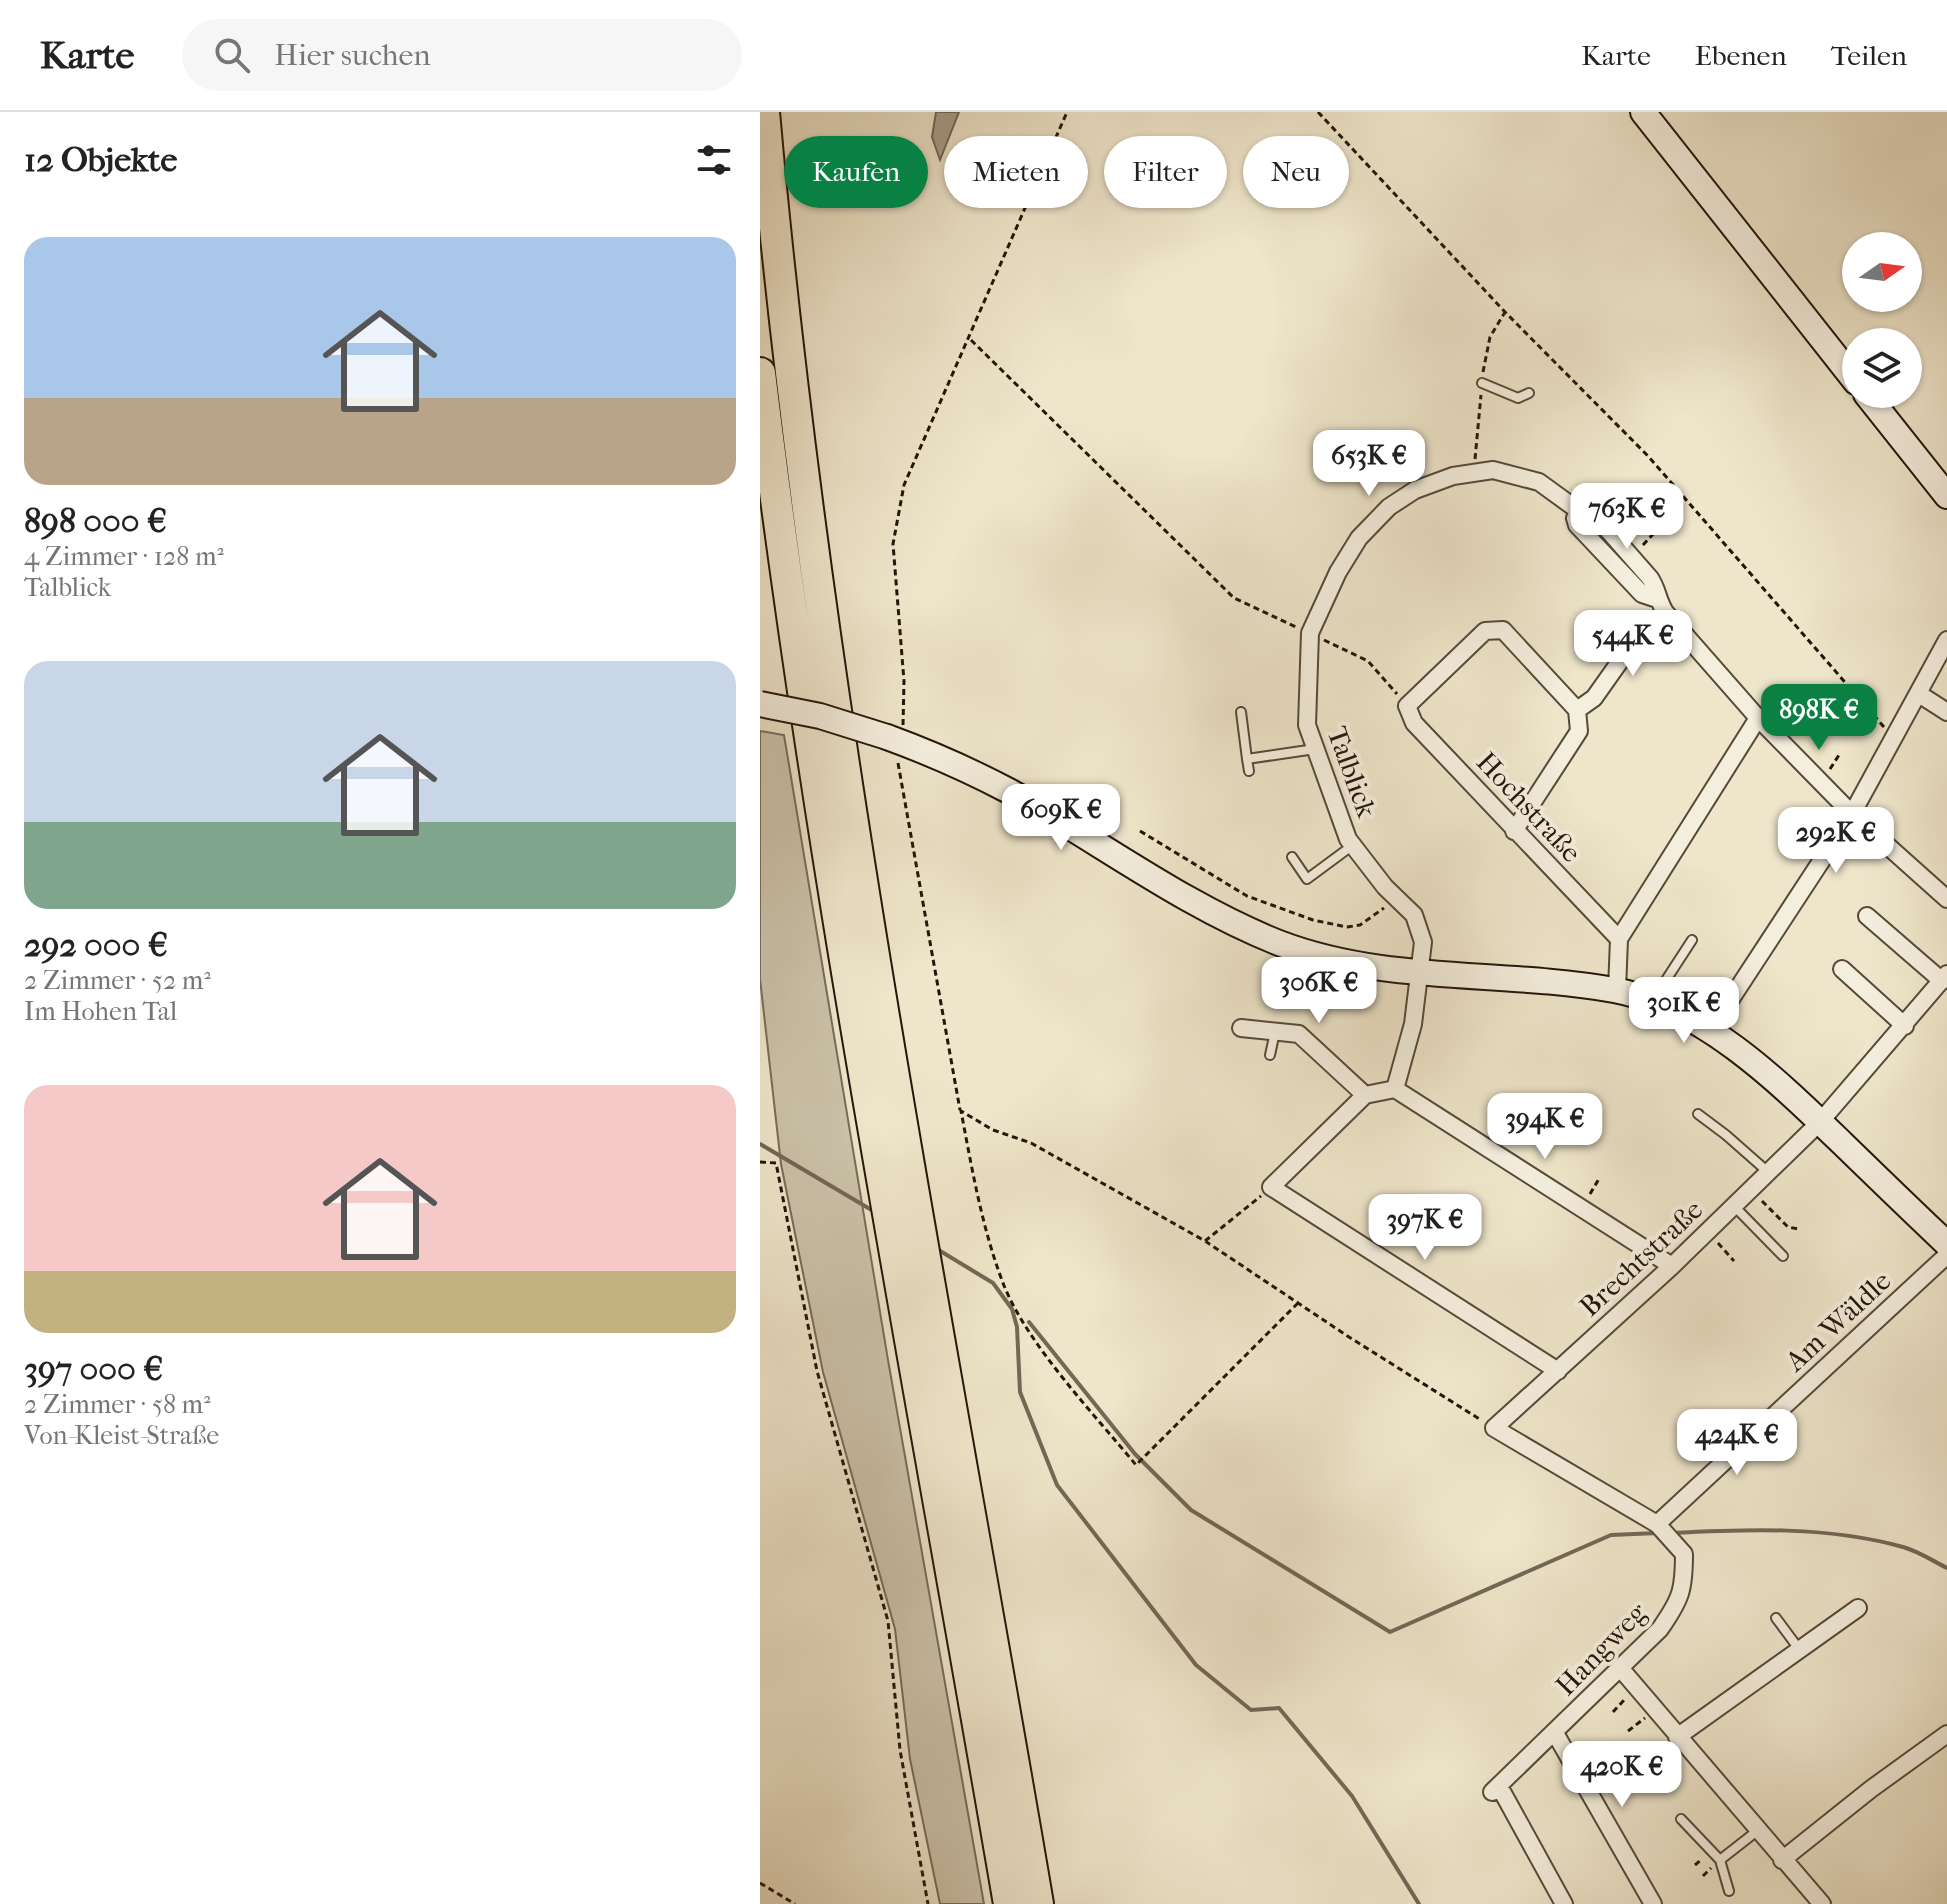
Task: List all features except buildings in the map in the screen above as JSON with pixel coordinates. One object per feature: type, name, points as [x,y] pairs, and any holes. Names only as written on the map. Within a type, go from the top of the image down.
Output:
[{"type":"highway","points":[[764,112],[780,286],[842,749],[957,1447],[1038,1904]]},
{"type":"highway","points":[[760,373],[783,565],[829,854],[903,1304],[1009,1904]]},
{"type":"street","points":[[1643,112],[1842,364]]},
{"type":"street","points":[[1877,408],[1947,496]]},
{"type":"street","name":"Talblick","points":[[1395,1089],[1413,1024],[1423,942],[1414,915],[1395,897],[1348,839],[1307,725],[1310,633],[1359,538],[1389,507],[1415,490],[1453,476],[1493,470],[1539,482],[1579,511],[1592,512],[1650,578],[1661,606],[1758,718],[1852,814],[1947,899]]},
{"type":"street","points":[[1514,831],[1579,731],[1577,710],[1594,698],[1661,606]]},
{"type":"street","name":"Hochstraße","points":[[1577,710],[1503,630],[1485,631],[1407,706],[1414,723],[1619,939]]},
{"type":"street","points":[[1710,1031],[1852,814],[1947,640]]},
{"type":"street","points":[[1919,694],[1947,712]]},
{"type":"street","points":[[760,704],[820,716],[1008,791],[1119,859],[1251,932],[1310,955],[1371,968],[1515,978],[1617,990],[1652,1002],[1710,1031],[1767,1073],[1947,1244]]},
{"type":"street","points":[[1617,990],[1619,939],[1758,718]]},
{"type":"street","points":[[1867,916],[1944,978]]},
{"type":"street","points":[[1842,969],[1905,1026]]},
{"type":"street","name":"Brechtstraße","points":[[1494,1428],[1672,1266],[1820,1122],[1944,978]]},
{"type":"street","points":[[1241,1028],[1299,1034],[1365,1095]]},
{"type":"street","points":[[1558,1371],[1271,1187],[1365,1095],[1395,1089],[1672,1266]]},
{"type":"street","name":"Am Wäldle","points":[[1657,1524],[1947,1255]]},
{"type":"street","points":[[1494,1428],[1657,1524]]},
{"type":"street","name":"Hangweg","points":[[1564,1904],[1495,1789],[1621,1669],[1660,1629],[1675,1608],[1684,1586],[1684,1554],[1657,1524]]},
{"type":"street","points":[[1677,1737],[1858,1608]]},
{"type":"street","points":[[1621,1669],[1822,1904]]},
{"type":"street","points":[[1555,1733],[1653,1904]]},
{"type":"street","points":[[1782,1860],[1947,1734]]},
{"type":"lane","points":[[1482,383],[1518,398],[1529,393]]},
{"type":"lane","points":[[1241,712],[1249,771]]},
{"type":"lane","points":[[1247,759],[1316,749]]},
{"type":"lane","points":[[1292,857],[1307,879],[1353,845]]},
{"type":"lane","points":[[1652,1002],[1692,940]]},
{"type":"lane","points":[[1270,1055],[1275,1031]]},
{"type":"lane","points":[[1698,1114],[1768,1173]]},
{"type":"lane","points":[[1734,1206],[1783,1256]]},
{"type":"lane","points":[[1776,1618],[1800,1650]]},
{"type":"lane","points":[[1681,1819],[1720,1860],[1729,1891]]},
{"type":"lane","points":[[1720,1860],[1757,1831]]},
{"type":"path","points":[[1067,112],[904,485],[893,544],[904,681],[896,745],[901,785],[980,1209],[1003,1285],[1025,1323],[1057,1370],[1136,1465],[1298,1303]]},
{"type":"path","points":[[1318,112],[1505,312],[1657,466],[1894,739]]},
{"type":"path","points":[[970,339],[1215,580]]},
{"type":"path","points":[[1140,831],[1247,896],[1313,920],[1347,927],[1360,925],[1374,917],[1395,897]]},
{"type":"path","points":[[961,1111],[993,1130],[1031,1143],[1205,1241],[1494,1428]]},
{"type":"path","points":[[760,1162],[776,1163],[817,1371],[888,1621],[900,1750],[928,1904]]},
{"type":"path","points":[[1582,1208],[1600,1177]]},
{"type":"path","points":[[1205,1241],[1271,1187]]},
{"type":"path","points":[[1750,1190],[1788,1227],[1798,1229]]},
{"type":"path","points":[[1707,1232],[1734,1261]]},
{"type":"path","points":[[1613,1712],[1636,1688]]},
{"type":"path","points":[[1628,1731],[1654,1710]]},
{"type":"path","points":[[760,1883],[795,1904]]},
{"type":"shaded area","points":[[936,112],[959,112],[950,136],[944,136],[940,160],[932,137]]},
{"type":"shaded area","points":[[760,731],[784,735],[888,1360],[984,1904],[940,1904],[910,1759],[895,1629],[823,1372],[781,1164],[760,979]]},
{"type":"waterway","points":[[760,1144],[875,1212]]},
{"type":"waterway","points":[[937,1249],[993,1283],[1012,1309],[1017,1327],[1020,1392],[1057,1485],[1196,1665],[1251,1710],[1279,1708],[1352,1796],[1419,1904]]},
{"type":"waterway","points":[[1029,1322],[1135,1454],[1191,1510],[1390,1632],[1611,1535],[1658,1533]]},
{"type":"waterway","points":[[1671,1533],[1758,1530],[1846,1535],[1909,1549],[1947,1568]]}]
